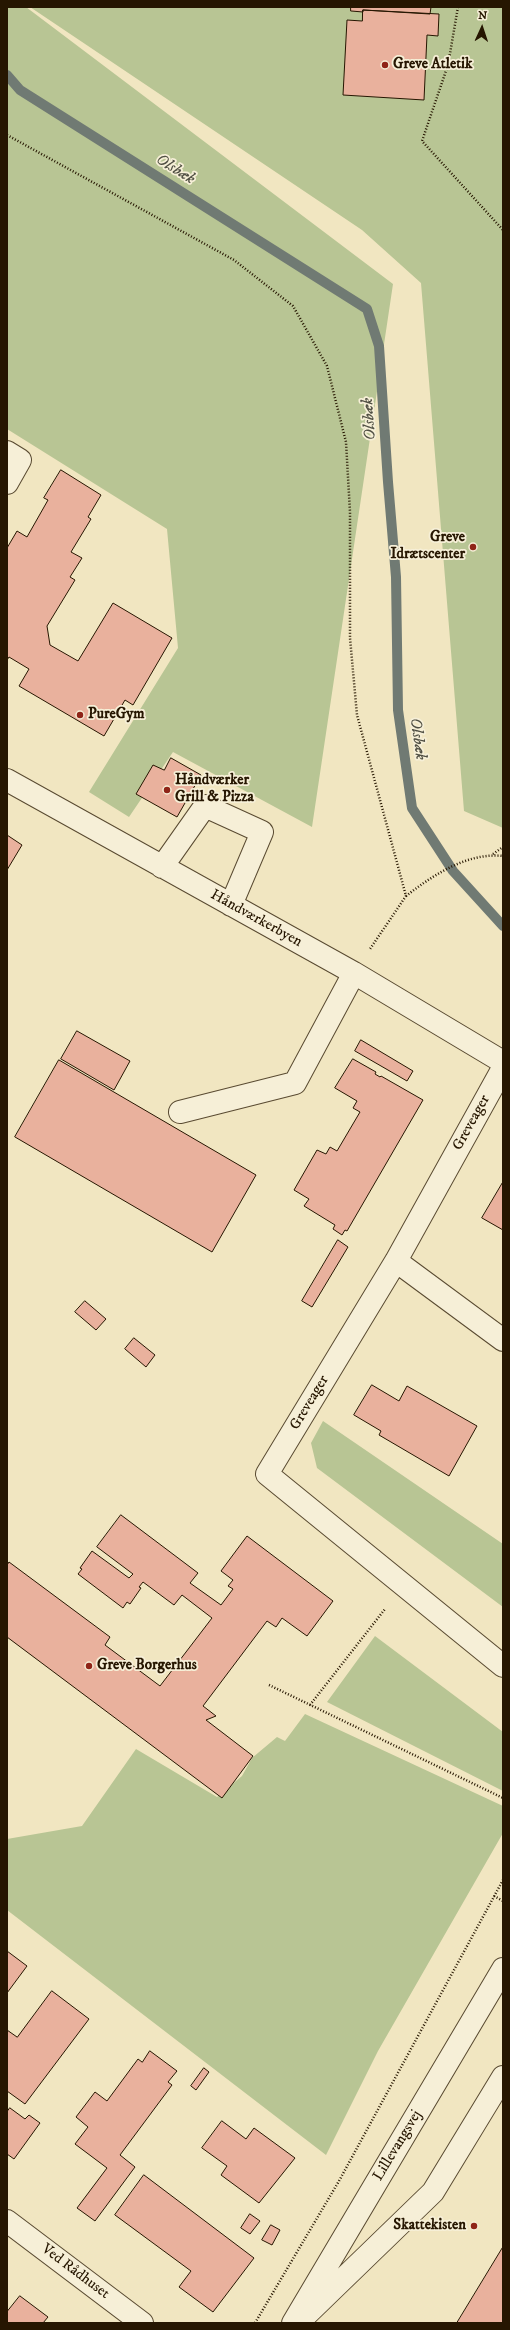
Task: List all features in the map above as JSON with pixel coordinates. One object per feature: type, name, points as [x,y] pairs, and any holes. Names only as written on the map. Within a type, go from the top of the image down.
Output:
[{"type":"street","points":[[7,452],[20,460],[7,483]]},
{"type":"street","name":"Håndværkerbyen","points":[[7,780],[354,973],[503,1062]]},
{"type":"street","points":[[162,867],[205,806],[262,832],[230,905]]},
{"type":"street","points":[[180,1112],[295,1083],[354,973]]},
{"type":"street","name":"Greveager","points":[[503,1068],[396,1261],[267,1474],[503,1666]]},
{"type":"street","points":[[396,1261],[503,1340]]},
{"type":"street","name":"Lillevangsvej","points":[[293,2323],[503,1969]]},
{"type":"street","points":[[298,2323],[433,2192],[503,2077]]},
{"type":"street","name":"Ved Rådhuset","points":[[7,2221],[142,2323]]},
{"type":"path","points":[[458,7],[448,65],[422,141],[503,230]]},
{"type":"path","points":[[7,135],[234,260],[293,306],[326,366],[346,442],[350,512],[350,638],[357,715],[406,896]]},
{"type":"path","points":[[354,973],[406,896],[434,874],[470,860],[492,854],[503,847]]},
{"type":"path","points":[[492,854],[503,856]]},
{"type":"path","points":[[310,1705],[404,1585]]},
{"type":"path","points":[[269,1685],[503,1798]]},
{"type":"path","points":[[256,2323],[339,2181],[503,1880]]},
{"type":"path","points":[[494,1896],[503,1901]]},
{"type":"green space","points":[[7,7],[26,7],[393,284],[312,827],[173,752],[129,817],[89,792],[178,648],[167,529],[7,429]]},
{"type":"green space","name":"Greve Idrætscenter","points":[[30,7],[503,7],[503,828],[464,811],[421,283],[362,230]]},
{"type":"green space","points":[[323,1421],[503,1544],[503,1607],[317,1468],[311,1443]]},
{"type":"green space","points":[[375,1636],[503,1732],[503,1791],[327,1702]]},
{"type":"green space","points":[[305,1714],[503,1806],[503,1833],[378,2051],[326,2155],[7,1910],[7,1839],[82,1826],[136,1749],[217,1797],[242,1776],[252,1758],[277,1737],[285,1741]]},
{"type":"building","points":[[351,7],[431,7],[430,14],[363,10],[363,12],[351,11]]},
{"type":"building","name":"Greve Atletik","points":[[363,10],[439,14],[438,36],[427,35],[424,100],[343,95],[347,20],[362,21]]},
{"type":"building","points":[[61,470],[101,495],[88,517],[91,519],[71,552],[82,558],[70,577],[75,580],[47,626],[50,645],[78,661],[113,603],[172,638],[133,705],[125,700],[104,736],[19,686],[29,669],[9,657],[7,660],[7,548],[17,531],[27,537],[48,500],[44,498]]},
{"type":"building","points":[[171,758],[201,775],[177,817],[136,794],[153,765],[164,770]]},
{"type":"building","points":[[7,835],[22,845],[7,870]]},
{"type":"building","points":[[77,1031],[130,1061],[114,1090],[61,1059]]},
{"type":"building","points":[[361,1040],[413,1071],[407,1081],[355,1051]]},
{"type":"building","points":[[353,1059],[376,1072],[375,1074],[380,1077],[381,1076],[423,1100],[347,1231],[345,1230],[342,1235],[333,1229],[335,1225],[304,1206],[309,1199],[294,1190],[317,1150],[326,1154],[330,1147],[337,1151],[360,1112],[353,1108],[357,1101],[335,1088]]},
{"type":"building","points":[[59,1060],[256,1175],[212,1252],[15,1137]]},
{"type":"building","points":[[503,1182],[503,1230],[482,1218]]},
{"type":"building","points":[[338,1240],[348,1247],[312,1307],[302,1301]]},
{"type":"building","points":[[85,1301],[106,1319],[96,1330],[75,1312]]},
{"type":"building","points":[[134,1338],[155,1355],[146,1367],[125,1349]]},
{"type":"building","points":[[372,1385],[399,1401],[407,1386],[477,1426],[449,1476],[379,1435],[381,1431],[354,1415]]},
{"type":"building","name":"Greve Borgerhus","points":[[121,1515],[198,1573],[190,1583],[221,1605],[233,1589],[228,1586],[233,1580],[221,1571],[247,1536],[333,1601],[307,1636],[282,1618],[276,1627],[267,1621],[203,1706],[216,1716],[206,1720],[253,1756],[222,1798],[7,1637],[7,1565],[9,1562],[110,1637],[105,1645],[160,1686],[212,1618],[182,1595],[174,1605],[143,1582],[139,1587],[141,1588],[130,1604],[127,1602],[123,1608],[78,1574],[82,1569],[80,1568],[92,1551],[129,1578],[133,1574],[97,1547]]},
{"type":"building","points":[[7,1951],[27,1966],[7,1993]]},
{"type":"building","points":[[52,1991],[89,2019],[25,2104],[7,2091],[7,2030],[17,2037]]},
{"type":"building","points":[[150,2051],[177,2071],[168,2082],[172,2085],[120,2155],[135,2167],[95,2221],[77,2208],[107,2168],[75,2144],[88,2127],[76,2117],[95,2092],[107,2101],[138,2059],[142,2062]]},
{"type":"building","points":[[204,2068],[209,2072],[196,2090],[191,2086]]},
{"type":"building","points":[[10,2108],[25,2119],[29,2115],[40,2123],[14,2159],[7,2154],[7,2112]]},
{"type":"building","points":[[222,2121],[246,2139],[254,2128],[295,2158],[259,2203],[221,2175],[227,2166],[202,2148]]},
{"type":"building","points":[[144,2175],[254,2258],[213,2312],[179,2287],[191,2271],[115,2215]]},
{"type":"building","points":[[250,2214],[260,2221],[250,2234],[241,2228]]},
{"type":"building","points":[[271,2225],[280,2230],[272,2245],[262,2240]]},
{"type":"building","points":[[503,2247],[503,2323],[457,2323]]},
{"type":"building","points":[[20,2296],[48,2317],[43,2323],[7,2323],[7,2312]]},
{"type":"waterway","name":"Olsbæk","points":[[7,75],[20,90],[367,309],[379,346],[396,577],[398,710],[412,808],[453,871],[503,926]]},
{"type":"place","name":"Greve Atletik","points":[[385,65]]},
{"type":"place","name":"Greve Idrætscenter","points":[[473,547]]},
{"type":"place","name":"PureGym","points":[[80,715]]},
{"type":"place","name":"Håndværker Grill & Pizza","points":[[167,790]]},
{"type":"place","name":"Greve Borgerhus","points":[[89,1666]]},
{"type":"place","name":"Skattekisten","points":[[474,2226]]}]
